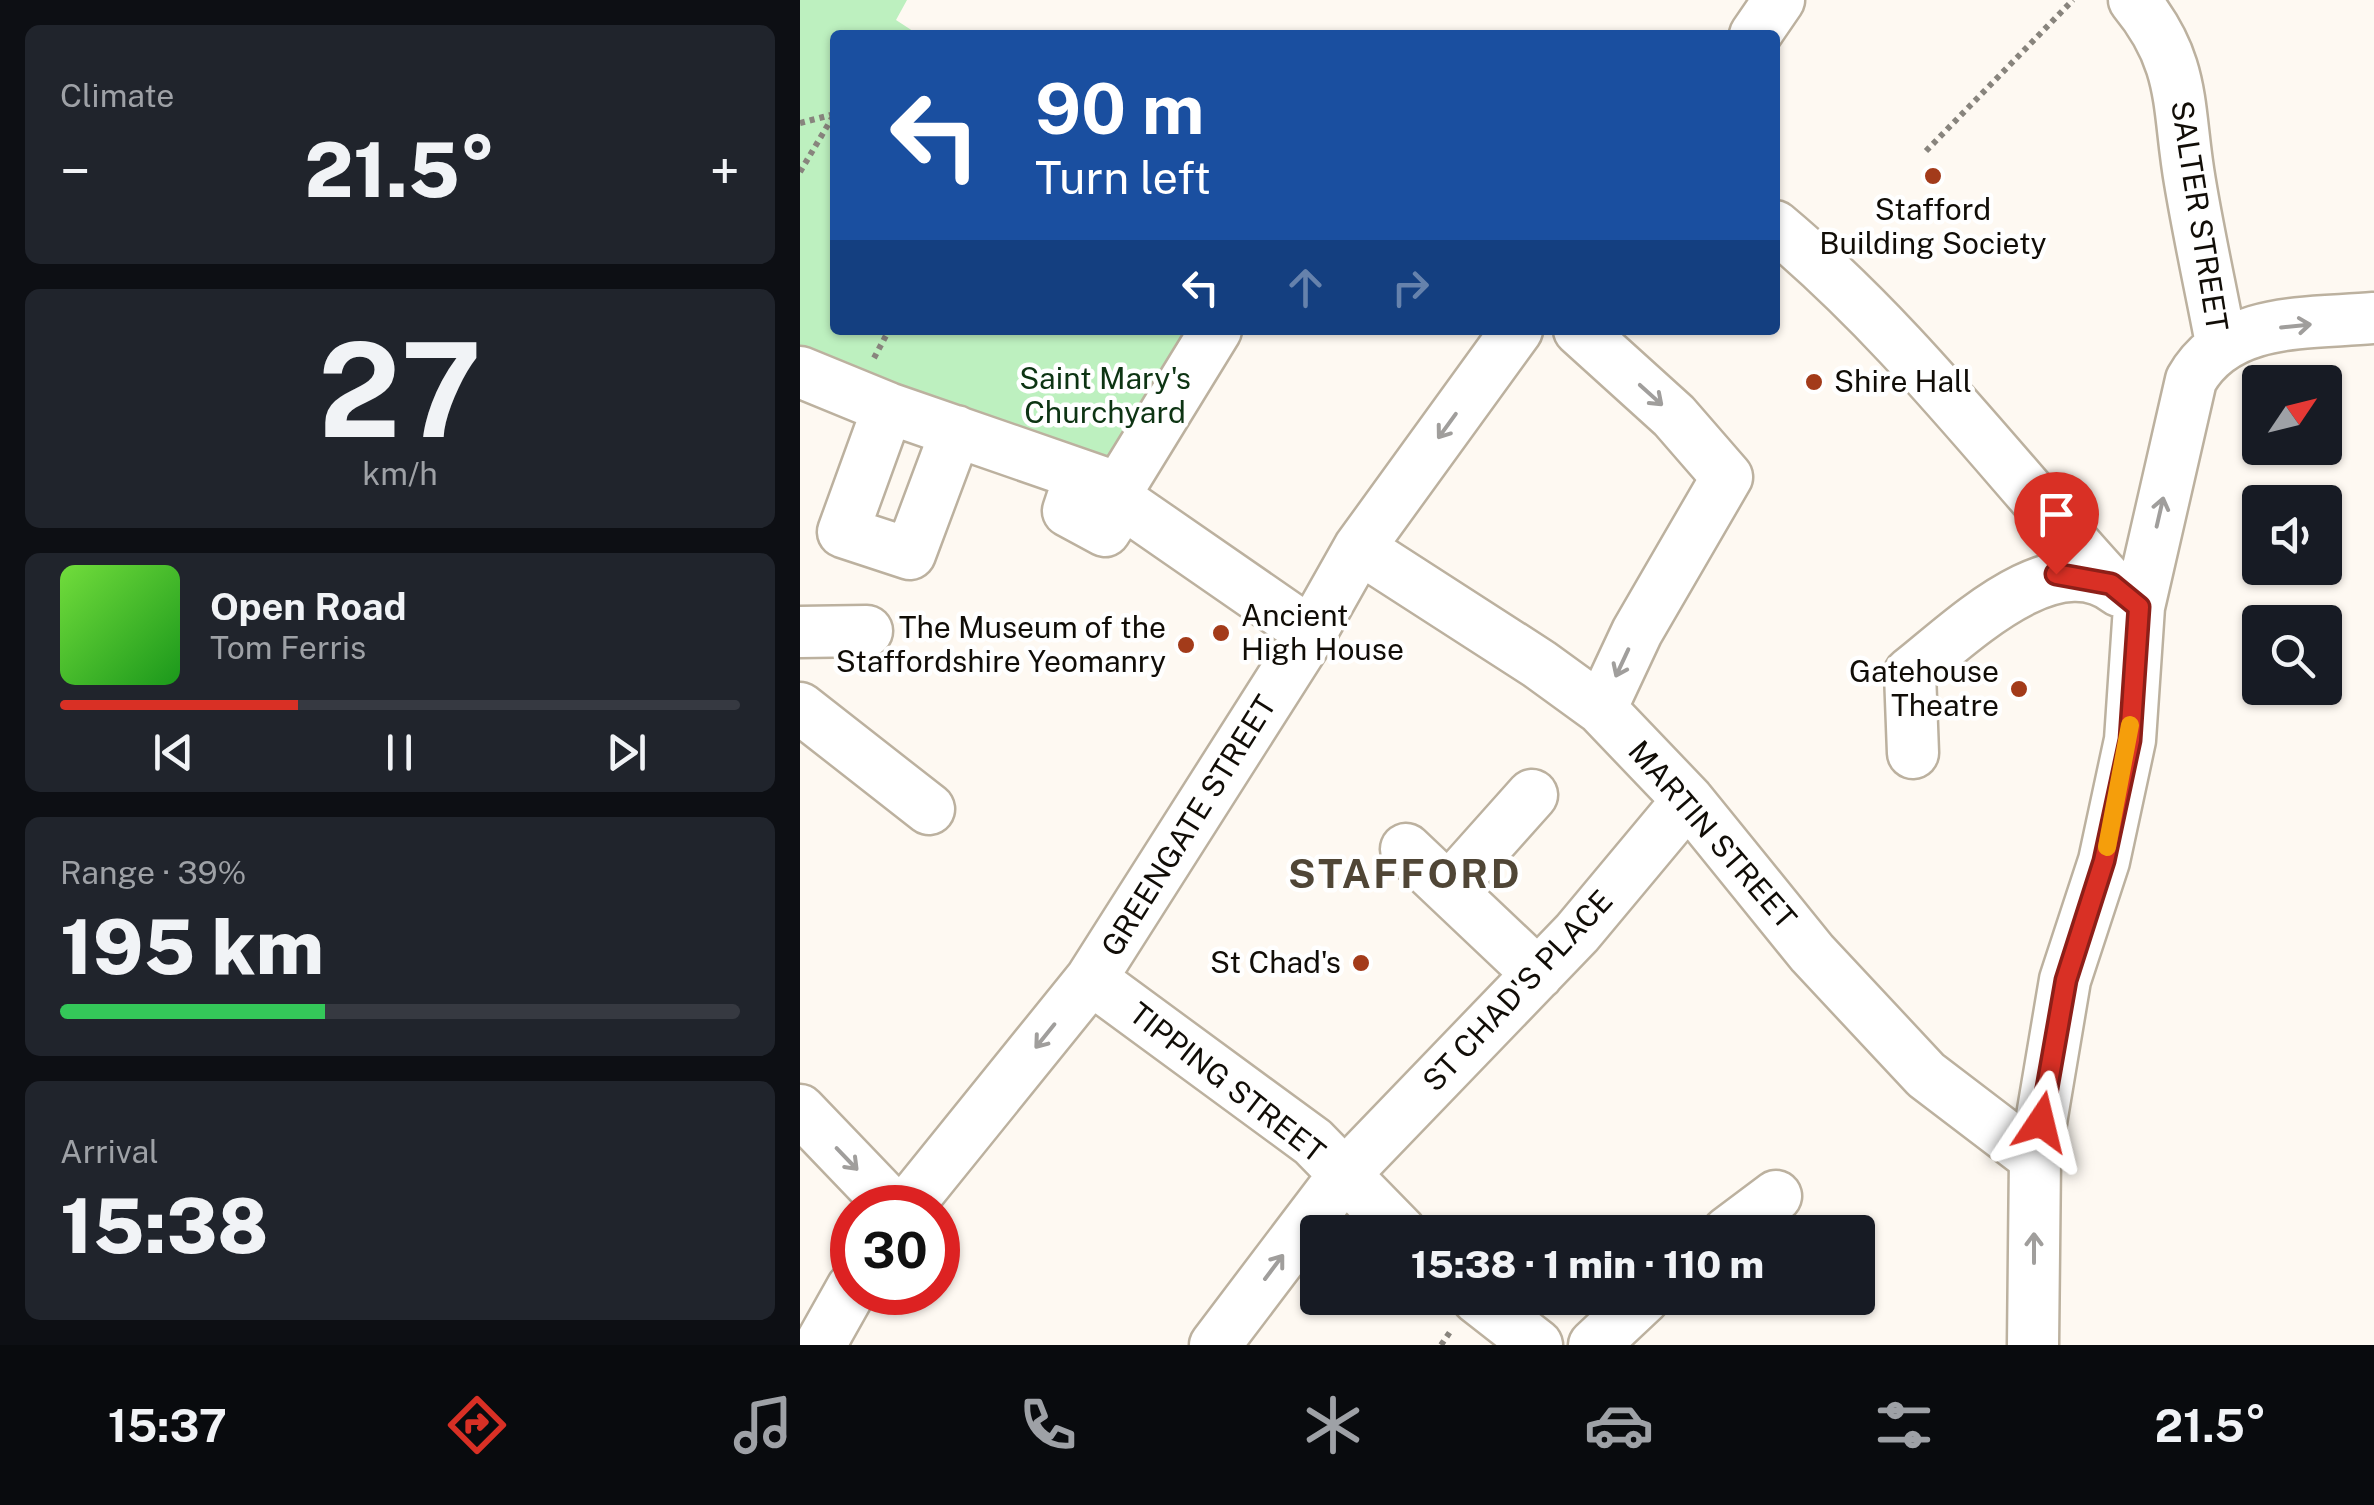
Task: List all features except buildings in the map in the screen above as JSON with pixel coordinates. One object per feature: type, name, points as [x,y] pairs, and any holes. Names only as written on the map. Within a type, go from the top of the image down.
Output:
[{"type":"street","points":[[1758,30],[1779,0]]},
{"type":"street","name":"SALTER STREET","points":[[2033,1345],[2035,1158],[2066,980],[2104,861],[2130,740],[2125,596],[2191,380],[2204,356],[2221,343],[2189,178],[2182,96],[2168,52],[2134,0]]},
{"type":"street","points":[[1780,230],[1845,284],[1953,398],[2125,596]]},
{"type":"street","points":[[2221,343],[2256,330],[2374,318]]},
{"type":"street","points":[[1107,489],[1213,335]]},
{"type":"street","name":"GREENGATE STREET","points":[[925,1185],[1092,979],[1311,633],[1359,548],[1514,335]]},
{"type":"street","points":[[1584,335],[1674,416],[1726,477],[1636,632],[1601,709]]},
{"type":"street","points":[[800,372],[1107,489],[1311,633]]},
{"type":"street","points":[[888,408],[842,532],[910,554],[956,431]]},
{"type":"street","name":"MARTIN STREET","points":[[1359,548],[1539,664],[1601,709],[1688,800],[1812,953],[1926,1076],[2035,1158]]},
{"type":"street","points":[[1913,753],[1910,673],[1999,602],[2056,574],[2125,596]]},
{"type":"street","points":[[800,632],[867,630]]},
{"type":"street","points":[[800,708],[928,809]]},
{"type":"street","points":[[1448,888],[1532,796]]},
{"type":"street","name":"ST CHAD'S PLACE","points":[[1216,1345],[1342,1176],[1538,974],[1688,800]]},
{"type":"street","points":[[1406,848],[1538,974]]},
{"type":"street","name":"TIPPING STREET","points":[[1092,979],[1314,1142],[1342,1176],[1383,1215]]},
{"type":"street","points":[[800,1110],[872,1185]]},
{"type":"street","points":[[1751,1215],[1776,1196]]},
{"type":"street","points":[[820,1345],[837,1315]]},
{"type":"street","points":[[1498,1315],[1536,1345]]},
{"type":"street","points":[[1594,1345],[1626,1315]]},
{"type":"street","points":[[800,1340],[811,1345]]},
{"type":"path","points":[[1926,151],[2073,0]]},
{"type":"path","points":[[800,123],[830,115]]},
{"type":"path","points":[[800,172],[830,121]]},
{"type":"green space","name":"Saint Mary's Churchyard","points":[[800,0],[907,0],[896,20],[911,30],[830,30],[830,335],[1212,335],[1135,479],[800,358]]},
{"type":"slow traffic","points":[[2107,847],[2130,725]]},
{"type":"place","name":"Stafford Building Society","points":[[1933,176]]},
{"type":"place","name":"Shire Hall","points":[[1814,382]]},
{"type":"place","name":"Ancient High House","points":[[1221,633]]},
{"type":"place","name":"The Museum of the Staffordshire Yeomanry","points":[[1186,645]]},
{"type":"place","name":"Gatehouse Theatre","points":[[2019,689]]},
{"type":"place","name":"St Chad's","points":[[1361,963]]},
{"type":"district","name":"STAFFORD","points":[[1405,874]]},
{"type":"route","points":[[2041,1122],[2066,980],[2104,861],[2130,740],[2132,664],[2139,607],[2111,584],[2056,574]]}]
